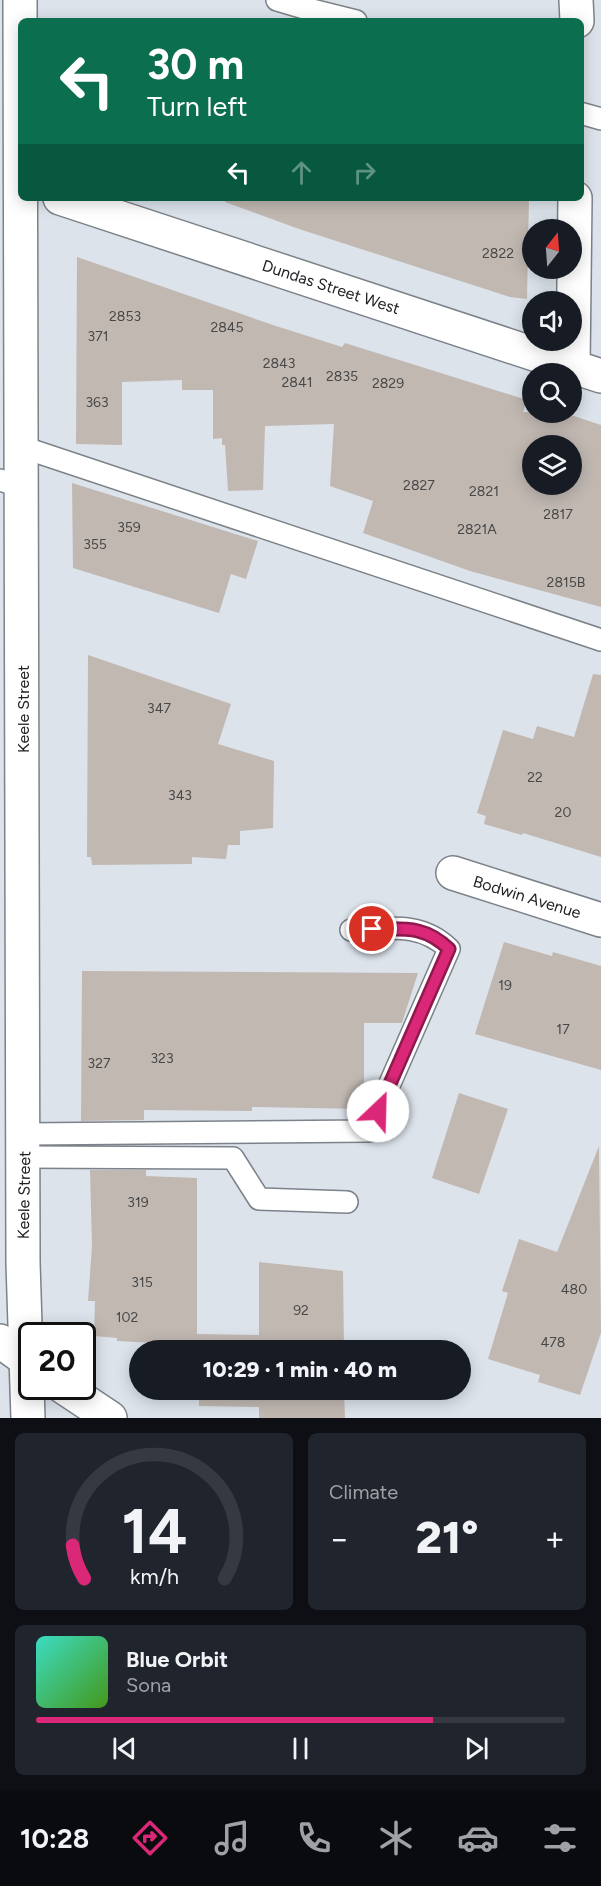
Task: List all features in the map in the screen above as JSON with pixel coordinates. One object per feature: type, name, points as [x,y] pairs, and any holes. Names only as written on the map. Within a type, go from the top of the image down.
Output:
[{"type":"main road","name":"Keele Street","points":[[19,18],[20,0]]},
{"type":"main road","points":[[576,0],[577,18]]},
{"type":"main road","name":"Keele Street","points":[[18,61],[14,183],[22,447],[11,483],[25,1146],[23,1263],[27,1322]]},
{"type":"main road","name":"Dundas Street West","points":[[69,201],[587,371]]},
{"type":"main road","points":[[575,201],[587,371]]},
{"type":"main road","name":"Bodwin Avenue","points":[[453,873],[601,920]]},
{"type":"main road","points":[[0,1341],[18,1354]]},
{"type":"main road","name":"Keele Street","points":[[28,1400],[28,1418]]},
{"type":"main road","points":[[83,1400],[110,1418]]},
{"type":"lane","points":[[277,0],[304,4],[347,18]]},
{"type":"lane","points":[[584,114],[601,119]]},
{"type":"lane","points":[[22,447],[601,640]]},
{"type":"lane","points":[[25,1146],[369,1131],[449,949],[435,936],[413,928],[351,930]]},
{"type":"lane","points":[[25,1146],[233,1158],[259,1199],[347,1202]]},
{"type":"building","points":[[225,201],[529,201],[529,219],[522,219],[522,279],[527,279],[527,291],[522,291],[522,298],[510,297],[299,229]]},
{"type":"building","points":[[77,257],[342,347],[345,343],[522,398],[522,423],[582,423],[582,419],[601,425],[601,607],[470,571],[363,533],[373,501],[330,486],[334,424],[265,426],[263,490],[228,491],[225,445],[222,445],[222,438],[213,439],[213,390],[182,390],[182,380],[122,382],[122,445],[76,444]]},
{"type":"building","points":[[72,483],[258,541],[246,579],[231,574],[219,613],[73,568]]},
{"type":"building","points":[[88,655],[231,704],[218,744],[274,761],[273,828],[240,831],[240,845],[228,845],[226,859],[192,857],[192,864],[92,865],[91,857],[87,857]]},
{"type":"building","points":[[593,674],[601,675],[601,857],[523,833],[522,835],[484,824],[486,816],[477,813],[503,730],[533,739],[537,726],[574,737]]},
{"type":"building","points":[[504,942],[552,956],[553,952],[601,966],[601,1070],[475,1034]]},
{"type":"building","points":[[82,971],[418,973],[402,1023],[364,1023],[364,1109],[252,1107],[252,1111],[144,1110],[144,1120],[81,1121]]},
{"type":"building","points":[[459,1093],[508,1109],[479,1194],[432,1178]]},
{"type":"building","points":[[599,1146],[601,1333],[580,1395],[538,1382],[540,1375],[488,1359],[508,1293],[502,1291],[519,1239],[557,1252]]},
{"type":"building","points":[[90,1170],[146,1170],[146,1176],[197,1178],[197,1334],[259,1335],[259,1262],[343,1271],[344,1340],[129,1342],[96,1336],[95,1301],[88,1301],[92,1246]]},
{"type":"building","points":[[199,1400],[344,1400],[345,1418],[259,1418],[259,1407],[199,1406]]},
{"type":"route","points":[[372,929],[413,928],[435,936],[449,949],[378,1111]]}]
